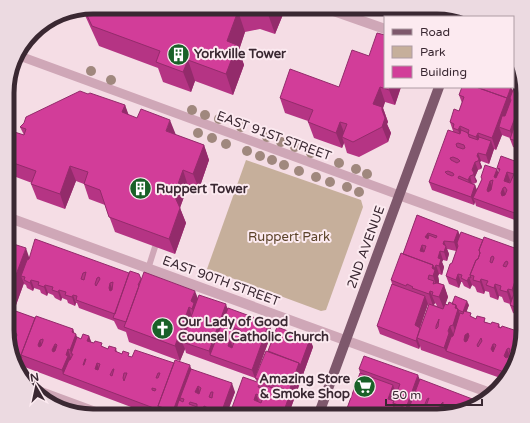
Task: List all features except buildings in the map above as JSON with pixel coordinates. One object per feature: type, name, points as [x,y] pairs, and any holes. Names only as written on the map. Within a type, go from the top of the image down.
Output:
[{"type":"main road","name":"2ND AVENUE","points":[[321,409],[438,88]]},
{"type":"street","points":[[344,14],[384,29]]},
{"type":"street","name":"EAST 91ST STREET","points":[[22,58],[516,237]]},
{"type":"street","name":"EAST 90TH STREET","points":[[14,220],[487,392]]},
{"type":"street","points":[[47,394],[86,409]]},
{"type":"lane","points":[[148,269],[155,247]]},
{"type":"green space","name":"Ruppert Park","points":[[246,160],[361,200],[363,207],[326,310],[321,311],[207,269]]},
{"type":"place","name":"Yorkville Tower","points":[[179,54]]},
{"type":"place","name":"Ruppert Tower","points":[[140,189]]},
{"type":"place","name":"Our Lady of Good Counsel Catholic Church","points":[[163,329]]},
{"type":"place","name":"Amazing Store & Smoke Shop","points":[[365,386]]}]
